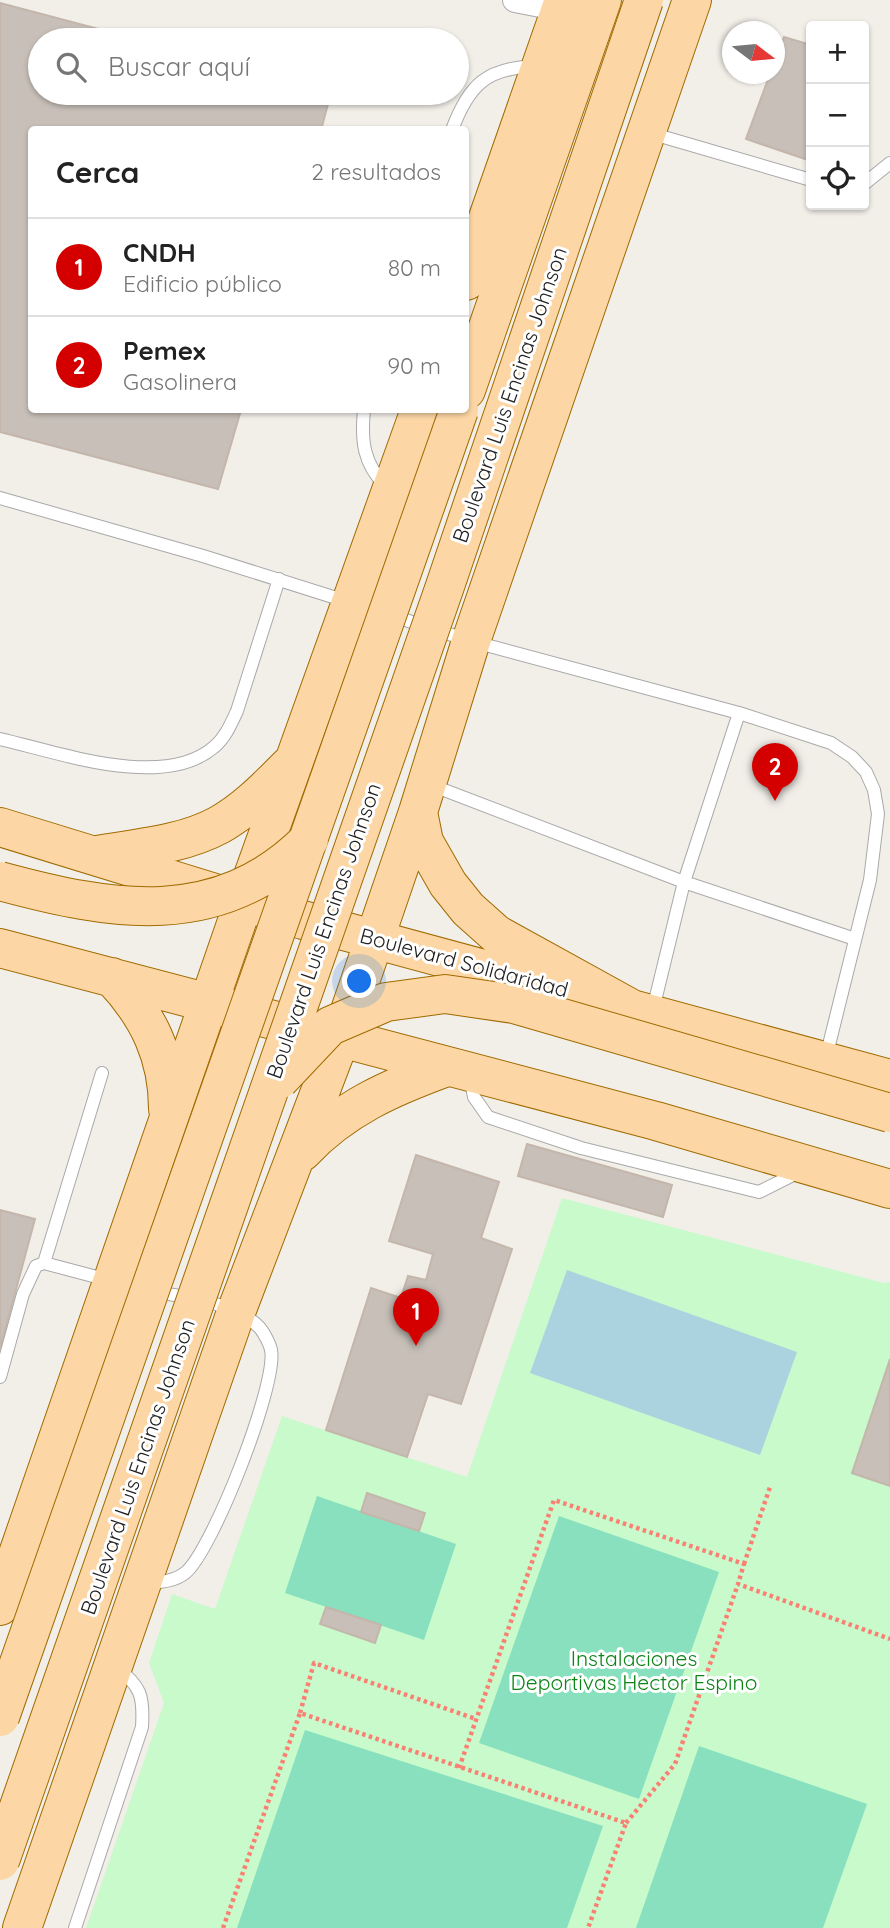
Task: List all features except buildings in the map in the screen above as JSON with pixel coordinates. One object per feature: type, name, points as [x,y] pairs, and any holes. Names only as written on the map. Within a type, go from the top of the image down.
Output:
[{"type":"main road","name":"Boulevard Luis Encinas Johnson","points":[[469,381],[602,0]]},
{"type":"main road","name":"Boulevard Luis Encinas Johnson","points":[[0,1861],[444,589],[644,0]]},
{"type":"main road","points":[[22,1928],[236,1312],[341,1037],[471,641],[692,0]]},
{"type":"main road","points":[[469,272],[563,5]]},
{"type":"main road","points":[[0,1606],[123,1284],[168,1121],[244,901],[297,759],[366,608],[392,491],[419,413]]},
{"type":"main road","name":"Boulevard Luis Encinas Johnson","points":[[0,1717],[457,413]]},
{"type":"main road","points":[[0,881],[76,901],[146,908],[203,901],[252,882],[296,853],[329,820],[362,764],[444,589]]},
{"type":"main road","points":[[88,856],[169,842],[219,825],[261,794],[297,759]]},
{"type":"main road","points":[[421,797],[424,842],[448,884],[468,909],[496,934],[641,1011]]},
{"type":"main road","name":"Boulevard Solidaridad","points":[[0,827],[88,856],[374,940],[890,1079]]},
{"type":"main road","points":[[0,948],[656,1121],[890,1189]]},
{"type":"main road","points":[[112,977],[134,1000],[151,1028],[162,1058],[168,1089],[168,1121]]},
{"type":"main road","points":[[137,1326],[183,1254],[245,1134],[286,1070],[330,1026],[386,1002],[445,994],[514,1004],[890,1113]]},
{"type":"main road","points":[[293,1161],[340,1116],[372,1097],[458,1070]]},
{"type":"street","points":[[515,0],[563,5]]},
{"type":"lane","points":[[469,99],[478,82],[507,69],[540,66]]},
{"type":"lane","points":[[454,126],[466,105]]},
{"type":"lane","points":[[646,132],[806,179]]},
{"type":"lane","points":[[869,180],[890,163]]},
{"type":"lane","points":[[365,413],[363,446],[369,465],[392,491]]},
{"type":"lane","points":[[0,499],[278,579],[471,641],[739,713],[831,743],[852,757],[866,772],[874,790],[878,814],[876,843],[825,1061]]},
{"type":"lane","points":[[0,738],[131,768],[162,767],[190,761],[213,748],[227,731],[237,711],[278,579]]},
{"type":"lane","points":[[641,1011],[739,713]]},
{"type":"lane","points":[[421,797],[855,939]]},
{"type":"lane","points":[[44,1263],[102,1073]]},
{"type":"lane","points":[[0,1377],[30,1274],[36,1266],[44,1263],[236,1312],[259,1327],[271,1350],[269,1377],[227,1501],[196,1561],[184,1574],[166,1581],[142,1583]]},
{"type":"lane","points":[[75,1928],[142,1727],[144,1703],[134,1681],[114,1664]]},
{"type":"path","points":[[587,1928],[626,1823],[675,1764],[770,1487]]},
{"type":"path","points":[[460,1768],[554,1500],[744,1564]]},
{"type":"path","points":[[738,1584],[890,1639]]},
{"type":"path","points":[[223,1928],[300,1713],[314,1663],[476,1720]]},
{"type":"path","points":[[300,1713],[626,1823]]},
{"type":"green space","name":"Instalaciones Deportivas Hector Espino","points":[[562,1198],[884,1283],[890,1282],[890,1928],[86,1928],[164,1703],[149,1663],[172,1594],[215,1609],[282,1416],[467,1477]]},
{"type":"green space","points":[[317,1496],[456,1544],[424,1640],[285,1593]]},
{"type":"green space","points":[[559,1516],[719,1572],[639,1799],[479,1743]]},
{"type":"green space","points":[[305,1730],[603,1826],[567,1928],[237,1928]]},
{"type":"green space","points":[[699,1746],[867,1804],[823,1928],[636,1928]]},
{"type":"water","points":[[567,1270],[797,1352],[760,1455],[530,1373]]},
{"type":"place","name":"Pemex","points":[[775,801]]},
{"type":"place","name":"CNDH","points":[[416,1346]]}]
